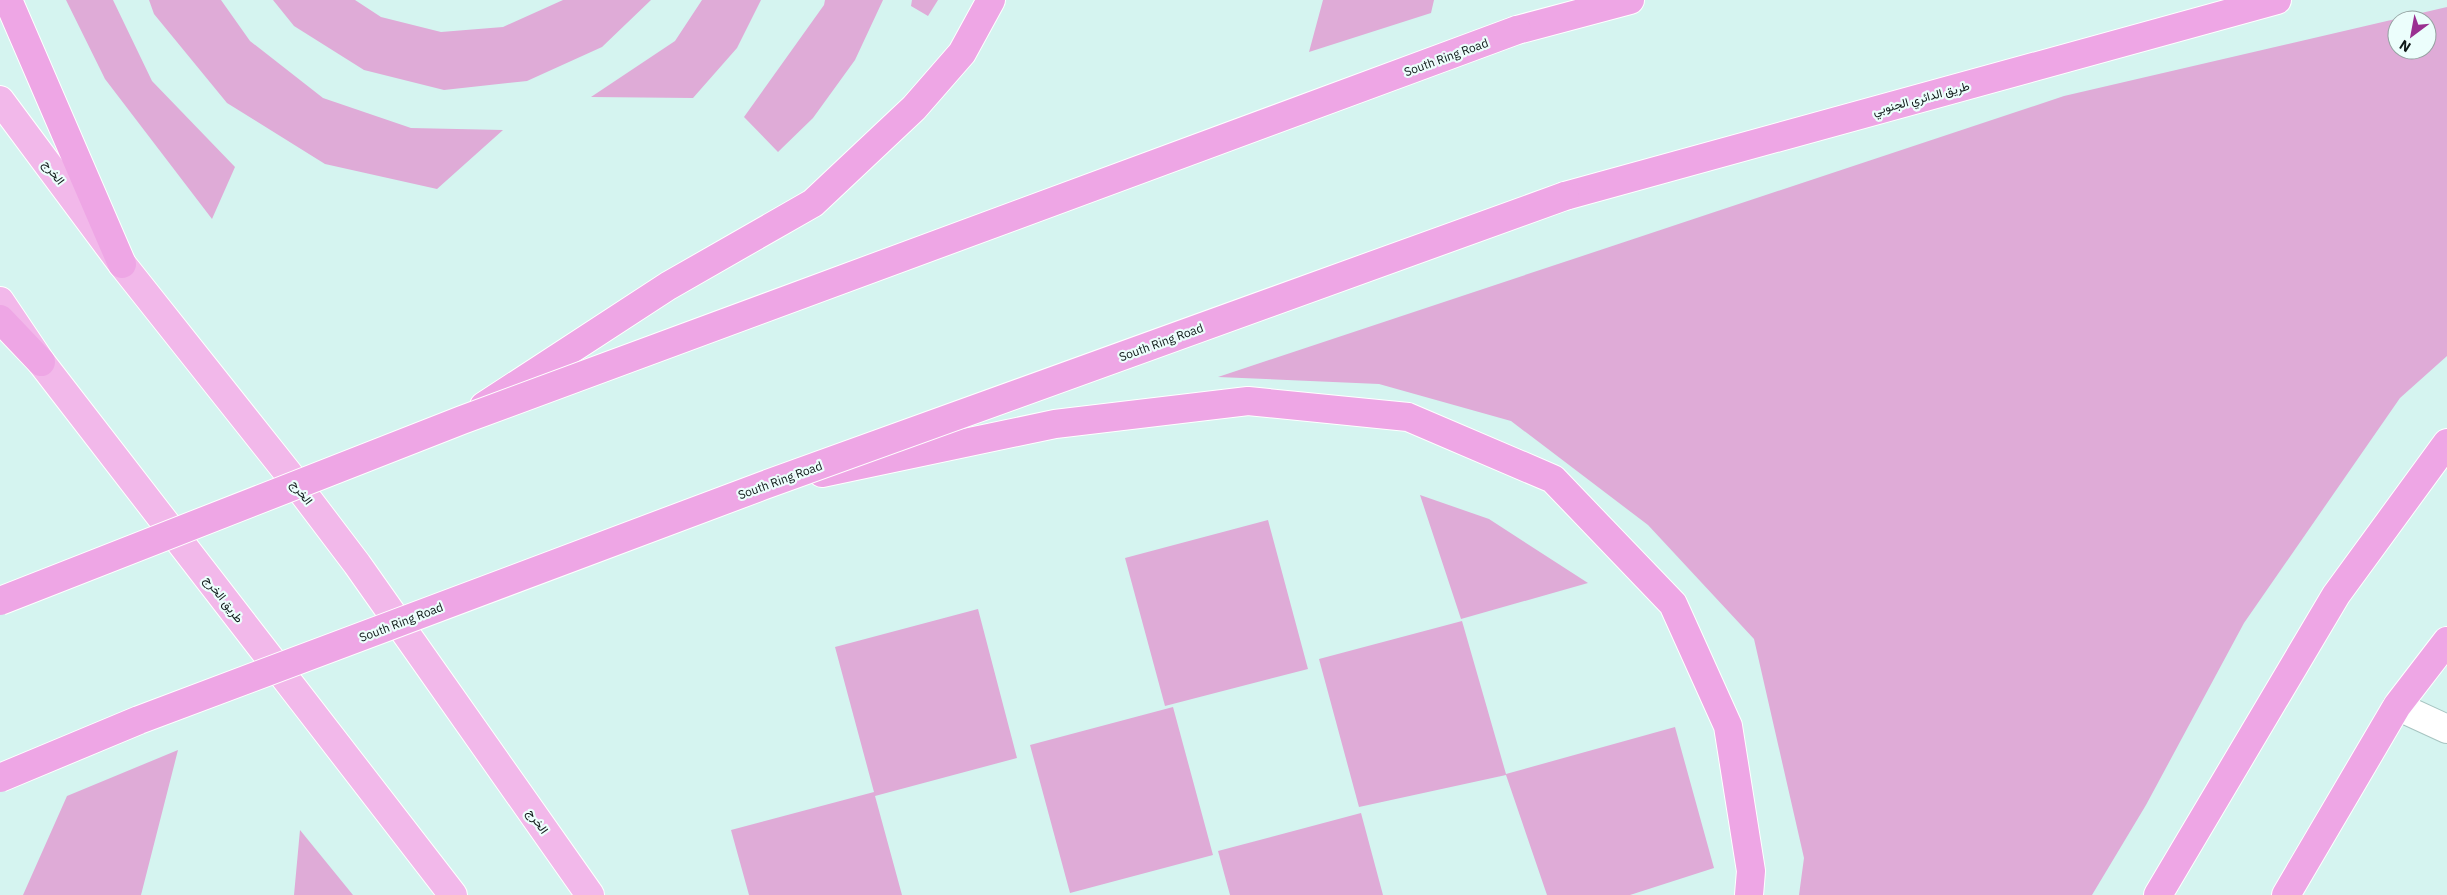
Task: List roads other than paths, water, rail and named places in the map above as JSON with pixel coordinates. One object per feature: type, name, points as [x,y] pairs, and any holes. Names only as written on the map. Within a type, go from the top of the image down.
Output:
[{"type":"highway","points":[[8,0],[122,264]]},
{"type":"highway","points":[[462,420],[668,286],[813,203],[914,108],[962,53],[991,0]]},
{"type":"highway","name":"South Ring Road","points":[[0,601],[462,420],[1517,30],[1630,0]]},
{"type":"highway","name":"طريق الدائري الجنوبي","points":[[1566,196],[2277,0]]},
{"type":"highway","name":"الخرج","points":[[0,100],[122,264],[288,473],[357,564],[590,895]]},
{"type":"highway","name":"South Ring Road","points":[[0,778],[139,720],[762,486],[1566,196]]},
{"type":"highway","name":"طريق الخرج","points":[[0,301],[41,362],[453,895]]},
{"type":"highway","points":[[0,319],[41,362]]},
{"type":"highway","points":[[762,486],[1055,424],[1248,401],[1408,417],[1553,480],[1673,604],[1728,726],[1751,872],[1748,895]]},
{"type":"highway","points":[[2158,895],[2336,595],[2447,443]]},
{"type":"highway","points":[[2286,895],[2397,706],[2447,641]]},
{"type":"street","points":[[2397,706],[2447,729]]}]
